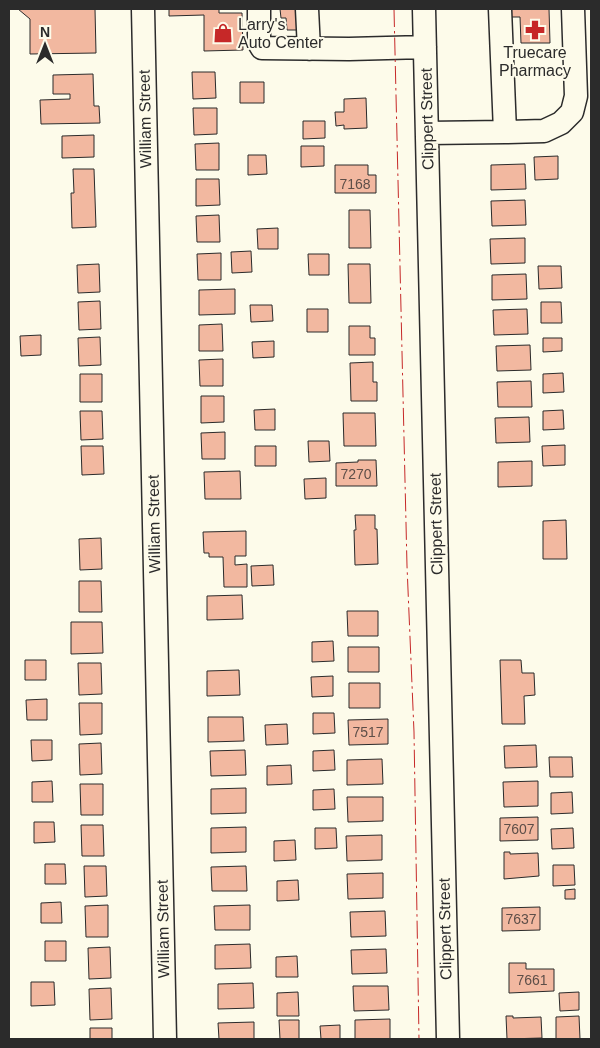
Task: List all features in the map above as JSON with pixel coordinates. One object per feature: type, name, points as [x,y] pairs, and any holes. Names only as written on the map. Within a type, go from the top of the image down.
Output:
[{"type":"street","name":"William Street","points":[[143,9],[165,1039]]},
{"type":"street","points":[[259,9],[259,43],[262,48],[425,47]]},
{"type":"street","points":[[307,9],[309,49]]},
{"type":"street","name":"Clippert Street","points":[[424,9],[448,1039]]},
{"type":"street","points":[[500,9],[505,132]]},
{"type":"street","points":[[427,133],[544,131],[561,123],[572,112],[576,96],[573,9]]},
{"type":"building","points":[[18,9],[95,9],[96,53],[30,54],[30,19]]},
{"type":"building","name":"Larry's Auto Center","points":[[169,9],[219,9],[219,13],[242,13],[243,50],[204,51],[204,15],[169,16]]},
{"type":"building","points":[[280,9],[301,9],[302,30],[287,30],[286,18],[281,18]]},
{"type":"building","name":"Truecare Pharmacy","points":[[511,9],[549,9],[550,43],[521,43],[520,17],[511,17]]},
{"type":"building","points":[[192,72],[215,72],[216,98],[193,99]]},
{"type":"building","points":[[93,74],[94,106],[99,106],[100,123],[41,124],[40,100],[70,99],[70,94],[53,94],[53,75]]},
{"type":"building","points":[[240,82],[264,82],[264,103],[240,103]]},
{"type":"building","points":[[366,98],[367,128],[344,129],[344,125],[336,126],[335,112],[344,112],[344,99]]},
{"type":"building","points":[[193,108],[217,108],[217,134],[194,135]]},
{"type":"building","points":[[303,121],[325,121],[325,138],[303,139]]},
{"type":"building","points":[[94,135],[94,157],[62,158],[62,136]]},
{"type":"building","points":[[219,143],[219,170],[196,170],[195,144]]},
{"type":"building","points":[[301,146],[324,146],[324,166],[301,167]]},
{"type":"building","points":[[248,155],[266,155],[267,174],[248,175]]},
{"type":"building","points":[[558,156],[558,179],[535,180],[534,157]]},
{"type":"building","points":[[525,164],[526,189],[491,190],[491,165]]},
{"type":"building","points":[[335,165],[368,165],[368,175],[376,175],[376,193],[335,193]]},
{"type":"building","points":[[73,169],[94,169],[96,227],[72,228],[71,193],[74,193]]},
{"type":"building","points":[[196,179],[219,179],[220,205],[196,206]]},
{"type":"building","points":[[525,200],[526,225],[492,226],[491,201]]},
{"type":"building","points":[[349,210],[370,210],[371,248],[349,248]]},
{"type":"building","points":[[219,215],[220,242],[197,242],[196,216]]},
{"type":"building","points":[[278,228],[278,249],[258,249],[257,229]]},
{"type":"building","points":[[525,238],[525,263],[491,264],[490,239]]},
{"type":"building","points":[[251,251],[252,272],[232,273],[231,252]]},
{"type":"building","points":[[221,253],[221,280],[198,280],[197,254]]},
{"type":"building","points":[[308,254],[329,254],[329,275],[309,275]]},
{"type":"building","points":[[99,264],[100,292],[78,293],[77,265]]},
{"type":"building","points":[[348,264],[370,264],[371,303],[349,303]]},
{"type":"building","points":[[538,266],[561,266],[562,288],[539,289]]},
{"type":"building","points":[[526,274],[527,299],[492,300],[492,275]]},
{"type":"building","points":[[235,289],[235,314],[199,315],[199,290]]},
{"type":"building","points":[[100,301],[101,329],[79,330],[78,302]]},
{"type":"building","points":[[541,302],[561,302],[562,323],[541,323]]},
{"type":"building","points":[[250,305],[272,305],[273,321],[251,322]]},
{"type":"building","points":[[307,309],[328,309],[328,332],[307,332]]},
{"type":"building","points":[[527,309],[528,334],[494,335],[493,310]]},
{"type":"building","points":[[222,324],[223,351],[199,351],[199,325]]},
{"type":"building","points":[[349,326],[370,326],[370,338],[375,338],[375,355],[349,355]]},
{"type":"building","points":[[41,335],[41,355],[21,356],[20,336]]},
{"type":"building","points":[[100,337],[101,365],[79,366],[78,338]]},
{"type":"building","points":[[543,338],[562,338],[562,351],[543,352]]},
{"type":"building","points":[[274,341],[274,357],[253,358],[252,342]]},
{"type":"building","points":[[530,345],[531,370],[497,371],[496,346]]},
{"type":"building","points":[[223,359],[223,386],[200,386],[199,360]]},
{"type":"building","points":[[373,362],[373,382],[377,382],[377,401],[351,401],[350,363]]},
{"type":"building","points":[[563,373],[564,392],[543,393],[543,374]]},
{"type":"building","points":[[80,374],[102,374],[102,402],[80,402]]},
{"type":"building","points":[[531,381],[532,407],[498,407],[497,382]]},
{"type":"building","points":[[201,396],[224,396],[224,422],[201,423]]},
{"type":"building","points":[[275,409],[275,430],[255,430],[254,410]]},
{"type":"building","points":[[563,410],[564,429],[543,430],[543,411]]},
{"type":"building","points":[[80,411],[102,411],[103,439],[81,440]]},
{"type":"building","points":[[343,413],[375,413],[376,446],[344,446]]},
{"type":"building","points":[[529,417],[530,442],[496,443],[495,418]]},
{"type":"building","points":[[225,432],[225,459],[202,459],[201,433]]},
{"type":"building","points":[[308,441],[329,441],[330,461],[309,462]]},
{"type":"building","points":[[565,445],[565,465],[543,466],[542,446]]},
{"type":"building","points":[[81,446],[103,446],[104,474],[82,475]]},
{"type":"building","points":[[255,446],[276,446],[276,466],[255,466]]},
{"type":"building","points":[[358,460],[376,460],[377,486],[336,486],[336,463],[358,462]]},
{"type":"building","points":[[532,461],[532,486],[498,487],[498,462]]},
{"type":"building","points":[[240,471],[241,499],[205,499],[204,472]]},
{"type":"building","points":[[326,478],[326,498],[305,499],[304,479]]},
{"type":"building","points":[[355,515],[375,515],[378,564],[355,565]]},
{"type":"building","points":[[566,520],[567,559],[543,559],[543,521]]},
{"type":"building","points":[[246,531],[246,556],[235,556],[235,565],[247,564],[247,587],[224,587],[223,557],[209,557],[209,553],[204,553],[203,532]]},
{"type":"building","points":[[101,538],[102,569],[80,570],[79,539]]},
{"type":"building","points":[[273,565],[274,585],[252,586],[251,566]]},
{"type":"building","points":[[79,581],[101,581],[102,612],[79,612]]},
{"type":"building","points":[[242,595],[243,619],[207,620],[207,596]]},
{"type":"building","points":[[347,611],[378,611],[378,636],[348,636]]},
{"type":"building","points":[[71,622],[102,622],[103,653],[71,654]]},
{"type":"building","points":[[333,641],[334,661],[312,662],[312,642]]},
{"type":"building","points":[[348,647],[379,647],[379,672],[348,672]]},
{"type":"building","points":[[25,660],[46,660],[46,680],[25,680]]},
{"type":"building","points":[[500,660],[521,660],[522,673],[534,673],[535,695],[524,696],[525,724],[502,724]]},
{"type":"building","points":[[78,663],[101,663],[102,694],[79,695]]},
{"type":"building","points":[[239,670],[240,695],[207,696],[207,671]]},
{"type":"building","points":[[333,676],[333,696],[312,697],[311,677]]},
{"type":"building","points":[[349,683],[380,683],[380,708],[349,708]]},
{"type":"building","points":[[47,699],[47,720],[27,720],[26,700]]},
{"type":"building","points":[[79,703],[102,703],[102,734],[80,735]]},
{"type":"building","points":[[313,713],[334,713],[335,733],[313,734]]},
{"type":"building","points":[[208,717],[243,717],[244,741],[208,742]]},
{"type":"building","points":[[388,719],[388,744],[349,745],[348,720]]},
{"type":"building","points":[[287,724],[288,744],[266,745],[265,725]]},
{"type":"building","points":[[31,740],[52,740],[52,760],[32,761]]},
{"type":"building","points":[[101,743],[102,774],[80,775],[79,744]]},
{"type":"building","points":[[536,745],[537,767],[505,768],[504,746]]},
{"type":"building","points":[[245,750],[246,775],[211,776],[210,751]]},
{"type":"building","points":[[334,750],[335,770],[313,771],[313,751]]},
{"type":"building","points":[[549,757],[572,757],[573,777],[550,777]]},
{"type":"building","points":[[382,759],[383,784],[347,785],[347,760]]},
{"type":"building","points":[[291,765],[292,784],[267,785],[267,766]]},
{"type":"building","points":[[52,781],[53,802],[32,802],[32,782]]},
{"type":"building","points":[[538,781],[538,806],[504,807],[503,782]]},
{"type":"building","points":[[80,784],[103,784],[103,815],[81,815]]},
{"type":"building","points":[[246,788],[246,813],[211,814],[211,789]]},
{"type":"building","points":[[334,789],[335,809],[313,810],[313,790]]},
{"type":"building","points":[[572,792],[573,813],[551,814],[551,793]]},
{"type":"building","points":[[347,797],[383,797],[383,821],[348,822]]},
{"type":"building","points":[[538,817],[538,840],[500,841],[500,818]]},
{"type":"building","points":[[34,822],[54,822],[55,842],[34,843]]},
{"type":"building","points":[[81,825],[103,825],[104,856],[82,856]]},
{"type":"building","points":[[246,827],[246,852],[211,853],[211,828]]},
{"type":"building","points":[[315,828],[336,828],[337,848],[315,849]]},
{"type":"building","points":[[573,828],[574,848],[552,849],[551,829]]},
{"type":"building","points":[[382,835],[382,860],[347,861],[346,836]]},
{"type":"building","points":[[295,840],[296,860],[274,861],[274,841]]},
{"type":"building","points":[[504,852],[510,852],[510,854],[538,853],[539,876],[504,879]]},
{"type":"building","points":[[45,864],[65,864],[66,884],[45,884]]},
{"type":"building","points":[[553,865],[574,865],[575,885],[553,886]]},
{"type":"building","points":[[84,866],[106,866],[107,896],[85,897]]},
{"type":"building","points":[[246,866],[247,891],[212,891],[211,867]]},
{"type":"building","points":[[383,873],[383,898],[348,899],[347,874]]},
{"type":"building","points":[[298,880],[299,900],[277,901],[277,881]]},
{"type":"building","points":[[575,889],[575,899],[565,899],[565,890]]},
{"type":"building","points":[[61,902],[62,923],[41,923],[41,903]]},
{"type":"building","points":[[108,905],[108,937],[86,937],[85,906]]},
{"type":"building","points":[[250,905],[250,930],[215,930],[214,906]]},
{"type":"building","points":[[540,907],[540,930],[502,931],[502,908]]},
{"type":"building","points":[[385,911],[386,936],[351,937],[350,912]]},
{"type":"building","points":[[45,941],[66,941],[66,961],[45,961]]},
{"type":"building","points":[[250,944],[251,968],[215,969],[215,945]]},
{"type":"building","points":[[110,947],[111,978],[89,979],[88,948]]},
{"type":"building","points":[[386,949],[387,973],[352,974],[351,950]]},
{"type":"building","points":[[297,956],[298,977],[276,977],[276,957]]},
{"type":"building","points":[[509,963],[526,963],[526,969],[554,969],[554,991],[509,993]]},
{"type":"building","points":[[31,982],[54,982],[55,1005],[31,1006]]},
{"type":"building","points":[[253,983],[254,1008],[218,1009],[218,984]]},
{"type":"building","points":[[353,986],[388,986],[389,1010],[354,1011]]},
{"type":"building","points":[[111,988],[112,1019],[90,1020],[89,989]]},
{"type":"building","points":[[298,992],[299,1016],[277,1016],[277,993]]},
{"type":"building","points":[[579,992],[579,1010],[560,1011],[559,993]]},
{"type":"building","points":[[506,1016],[513,1016],[513,1018],[541,1017],[542,1038],[507,1039]]},
{"type":"building","points":[[579,1016],[580,1039],[556,1039],[556,1017]]},
{"type":"building","points":[[390,1019],[390,1039],[355,1039],[355,1020]]},
{"type":"building","points":[[279,1020],[299,1020],[299,1039],[280,1039]]},
{"type":"building","points":[[254,1022],[254,1039],[219,1039],[218,1023]]},
{"type":"building","points":[[340,1025],[340,1039],[321,1039],[320,1026]]},
{"type":"building","points":[[90,1028],[112,1028],[112,1039],[90,1039]]},
{"type":"power","points":[[394,9],[407,566],[414,732],[419,1039]]},
{"type":"place","name":"Truecare Pharmacy","points":[[535,30]]},
{"type":"place","name":"Larry's Auto Center","points":[[223,33]]}]
